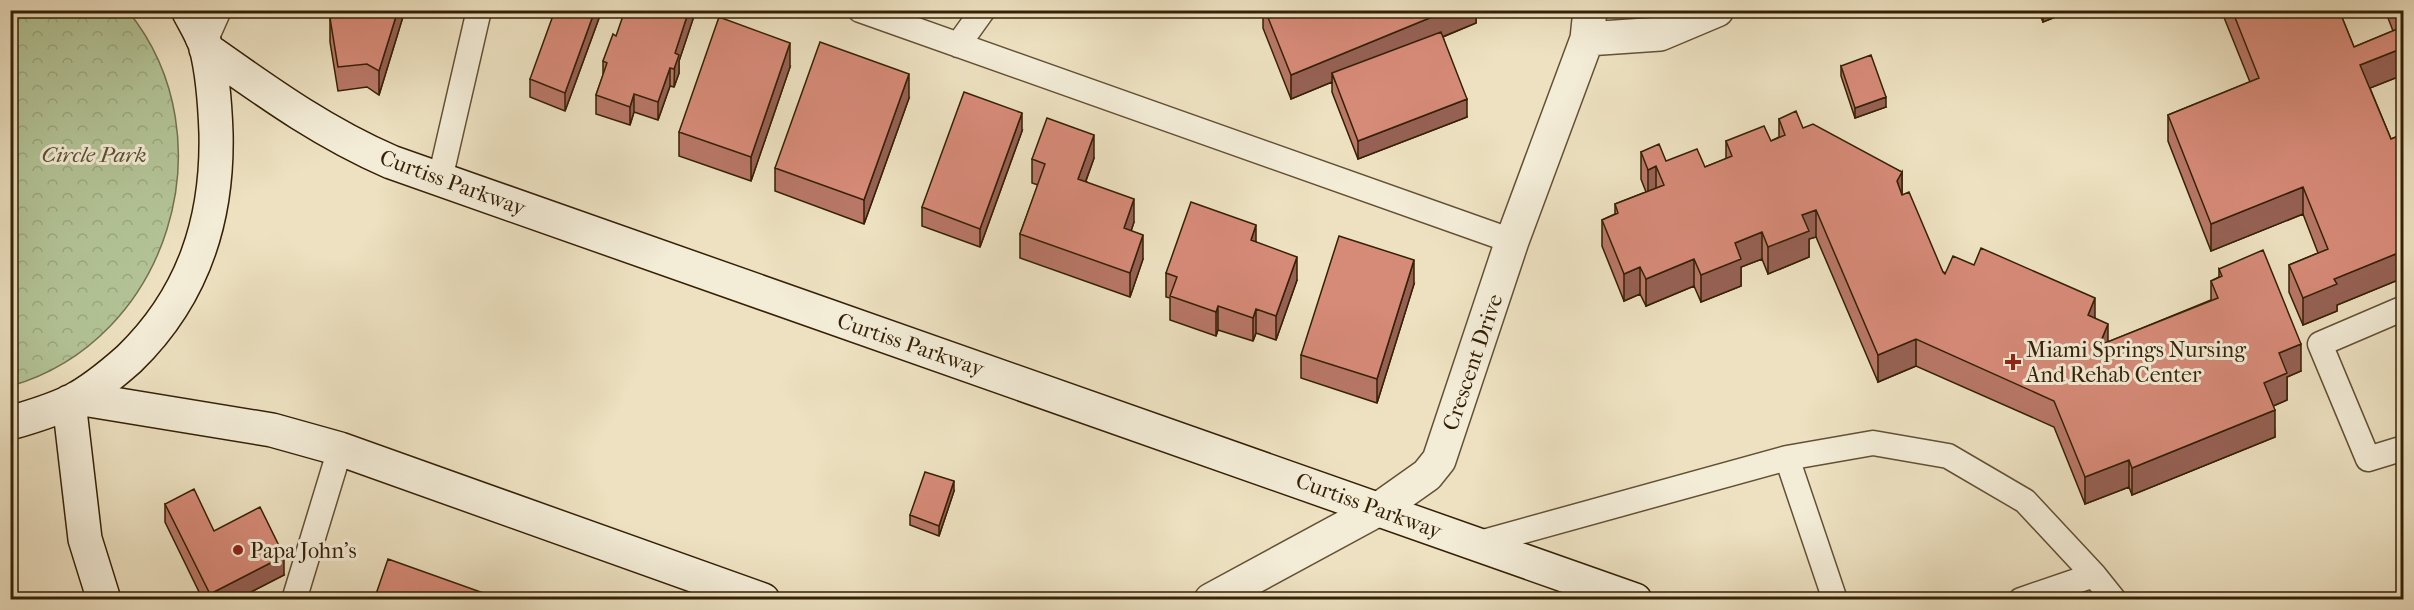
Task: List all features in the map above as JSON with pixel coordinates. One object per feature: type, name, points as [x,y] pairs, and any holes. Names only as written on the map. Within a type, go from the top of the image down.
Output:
[{"type":"main road","points":[[1588,25],[1660,34],[1717,10]]},
{"type":"main road","name":"Crescent Drive","points":[[1210,600],[1379,509],[1427,475],[1439,460],[1588,25]]},
{"type":"main road","name":"Curtiss Parkway","points":[[202,27],[277,100],[350,144],[440,179],[1635,600]]},
{"type":"main road","points":[[10,423],[73,400],[109,377],[163,322],[184,287],[200,252],[212,203],[216,163],[215,111],[202,27]]},
{"type":"main road","points":[[73,400],[272,430],[340,449],[763,600]]},
{"type":"main road","points":[[73,400],[85,539],[104,600]]},
{"type":"lane","points":[[440,179],[479,10]]},
{"type":"lane","points":[[860,10],[1512,242]]},
{"type":"lane","points":[[958,45],[982,10]]},
{"type":"lane","points":[[2403,308],[2320,344],[2368,459],[2403,448]]},
{"type":"lane","points":[[1476,544],[1787,458],[1873,443],[1948,456],[2025,501],[2094,575],[2114,600]]},
{"type":"lane","points":[[294,600],[340,449]]},
{"type":"lane","points":[[1787,458],[1835,600]]},
{"type":"lane","points":[[2021,600],[2094,575]]},
{"type":"green space","name":"Circle Park","points":[[11,10],[128,11],[159,62],[175,117],[178,174],[167,229],[144,281],[110,326],[65,362],[11,386]]},
{"type":"building","points":[[338,10],[398,10],[379,71],[367,64],[338,67],[330,18],[339,16]]},
{"type":"building","points":[[555,10],[595,10],[565,93],[530,79]]},
{"type":"building","points":[[625,10],[689,10],[675,53],[679,55],[674,69],[670,68],[658,102],[634,94],[630,107],[596,95],[607,63],[603,61],[613,34],[616,36]]},
{"type":"building","points":[[1265,10],[1449,10],[1291,75]]},
{"type":"building","points":[[2232,10],[2339,10],[2354,47],[2402,27],[2396,10],[2403,10],[2403,48],[2360,65],[2391,139],[2403,134],[2403,251],[2334,279],[2337,284],[2303,298],[2289,265],[2328,249],[2303,187],[2211,224],[2168,115],[2259,78]]},
{"type":"building","points":[[719,17],[790,43],[751,157],[679,132]]},
{"type":"building","points":[[1441,32],[1467,99],[1358,141],[1332,73]]},
{"type":"building","points":[[820,42],[909,74],[864,200],[775,168]]},
{"type":"building","points":[[1871,55],[1886,97],[1855,108],[1841,66]]},
{"type":"building","points":[[964,92],[1022,113],[980,229],[922,207]]},
{"type":"building","points":[[1796,111],[1803,128],[1813,124],[1902,172],[1897,181],[1902,195],[1909,192],[1945,274],[1953,256],[1974,265],[1981,248],[2095,298],[2088,315],[2108,324],[2101,341],[2105,343],[2218,298],[2211,281],[2222,276],[2219,269],[2263,250],[2301,344],[2279,353],[2287,373],[2264,383],[2275,410],[2132,468],[2129,460],[2085,477],[2054,401],[1916,339],[1878,355],[1816,210],[1802,215],[1809,231],[1768,247],[1762,232],[1735,243],[1741,259],[1701,275],[1694,259],[1646,279],[1640,267],[1624,274],[1602,220],[1618,213],[1615,204],[1664,185],[1656,166],[1648,170],[1641,152],[1659,144],[1666,161],[1697,149],[1705,167],[1732,156],[1726,141],[1764,126],[1771,141],[1785,135],[1779,119]]},
{"type":"building","points":[[1047,118],[1094,135],[1078,179],[1134,199],[1124,228],[1143,235],[1130,273],[1020,234],[1045,164],[1032,159]]},
{"type":"building","points":[[1191,202],[1256,225],[1251,240],[1297,257],[1276,316],[1256,309],[1253,318],[1218,306],[1216,312],[1170,296],[1177,277],[1166,273]]},
{"type":"building","points":[[1339,236],[1414,260],[1377,379],[1301,355]]},
{"type":"building","points":[[925,472],[954,481],[939,526],[910,515]]},
{"type":"building","points":[[194,489],[214,531],[260,507],[284,556],[210,594],[165,504]]},
{"type":"building","points":[[388,559],[503,600],[374,600]]},
{"type":"place","name":"Miami Springs Nursing And Rehab Center","points":[[2013,362]]},
{"type":"place","name":"Papa John's","points":[[238,550]]}]
